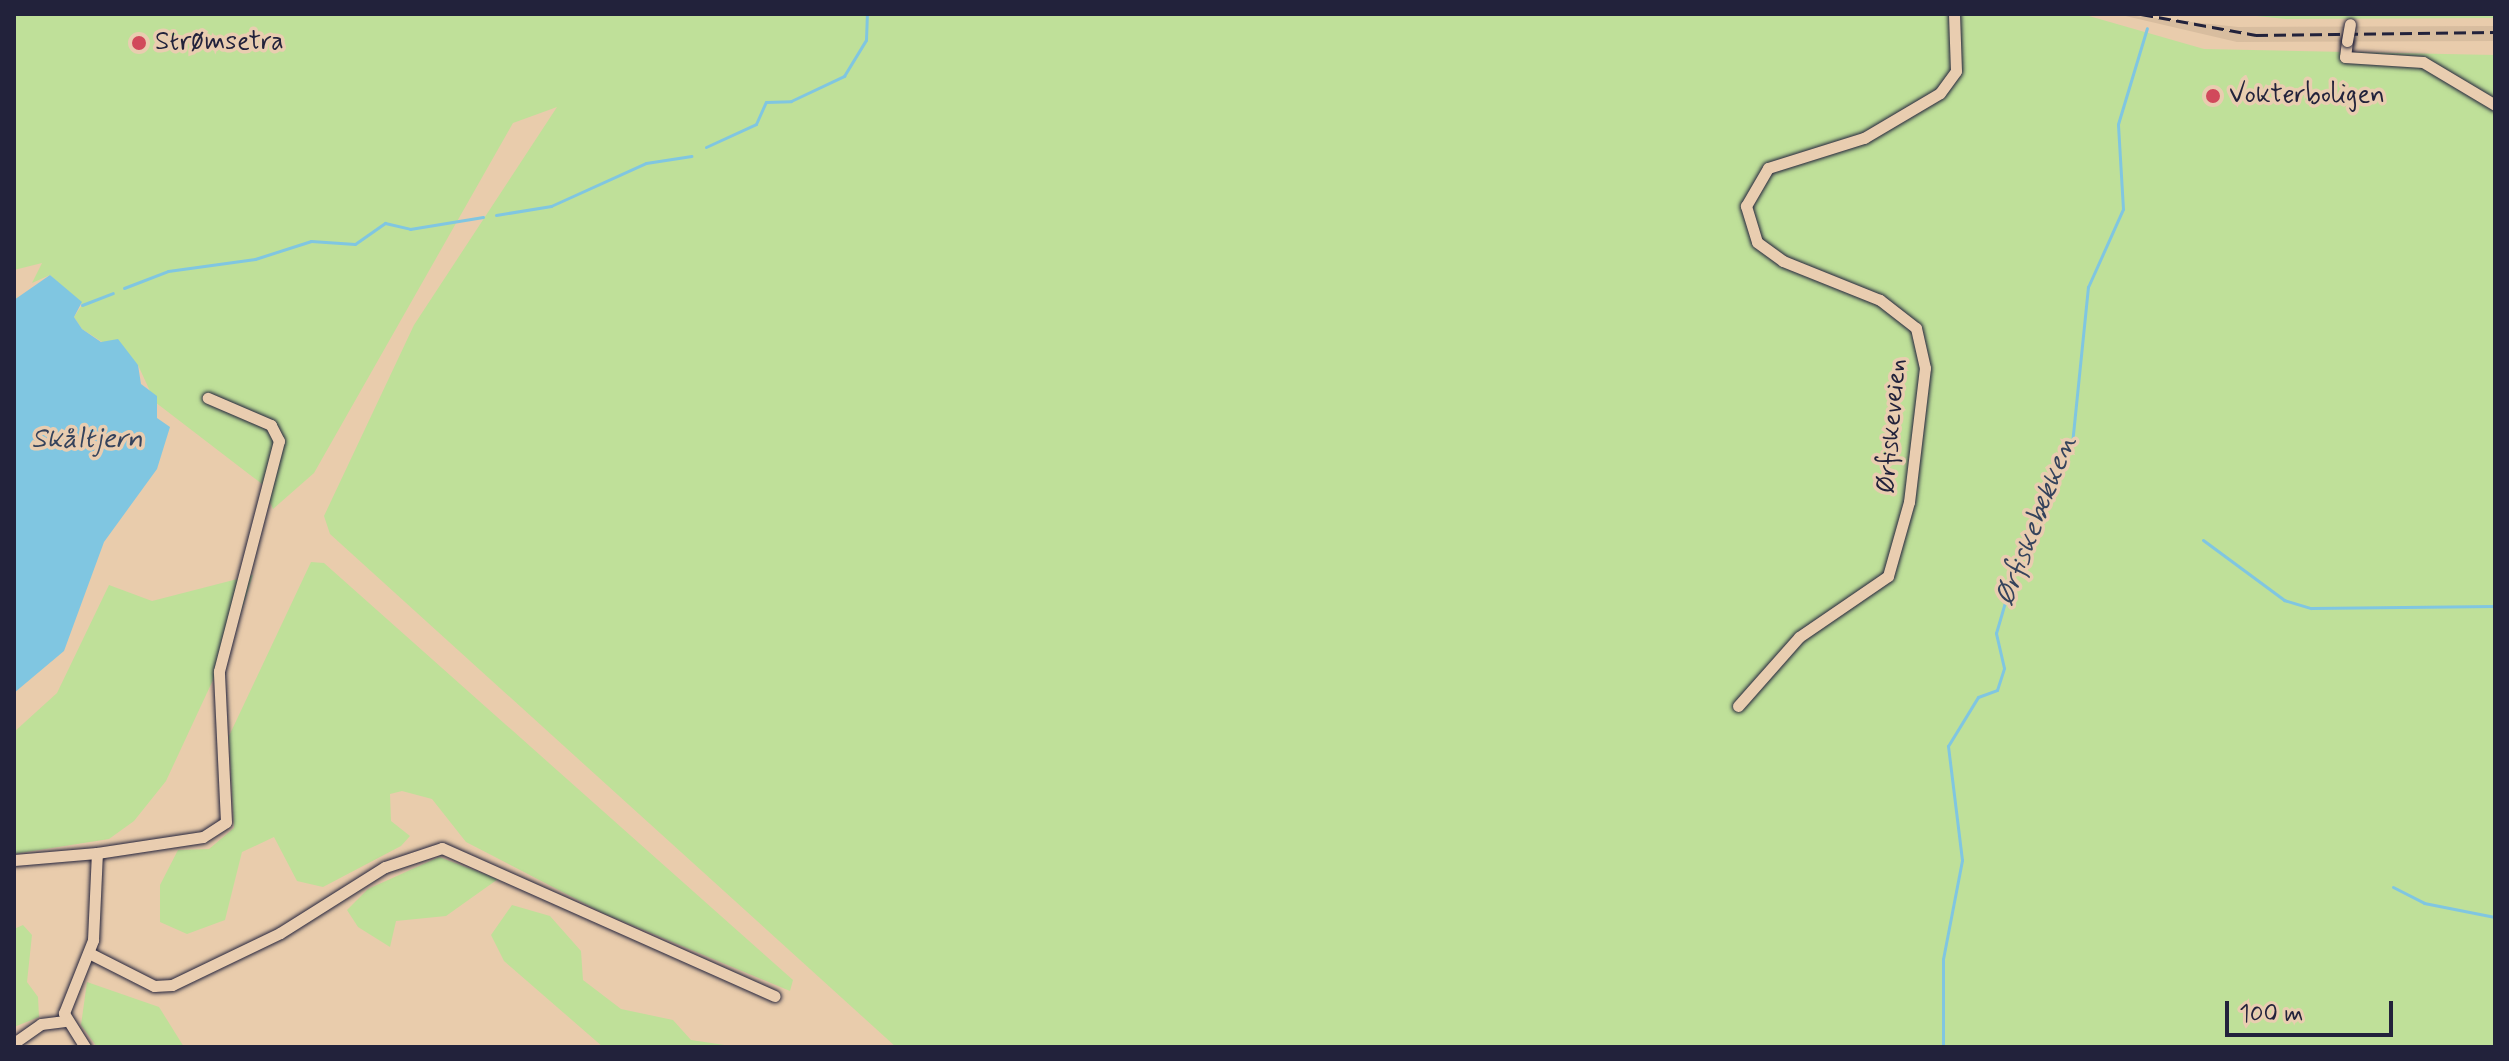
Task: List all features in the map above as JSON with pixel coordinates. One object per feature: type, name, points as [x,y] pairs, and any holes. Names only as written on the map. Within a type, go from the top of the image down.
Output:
[{"type":"street","name":"Ørfiskeveien","points":[[1738,706],[1799,637],[1888,576],[1909,502],[1925,368],[1916,328],[1901,315],[1757,242],[1745,219],[1750,195],[1768,168],[1864,138],[1940,93],[1956,71],[1954,14]]},
{"type":"street","points":[[2353,19],[2345,57],[2423,62],[2495,105]]},
{"type":"street","points":[[14,860],[97,853],[203,837],[226,822],[219,671],[279,441],[271,425],[208,398]]},
{"type":"street","points":[[89,953],[154,986],[172,985],[280,933],[385,867],[442,848],[775,996]]},
{"type":"street","points":[[65,1021],[89,953],[97,853]]},
{"type":"street","points":[[14,1043],[41,1024],[65,1021]]},
{"type":"street","points":[[65,1021],[85,1047]]},
{"type":"shaded area","points":[[2117,14],[2238,27],[2495,26],[2495,41],[2237,42]]},
{"type":"green space","points":[[14,14],[2082,14],[2204,49],[2495,55],[2495,1047],[896,1047],[330,534],[324,516],[414,325],[557,107],[513,123],[314,473],[273,509],[262,484],[155,402],[138,365],[82,329],[74,317],[82,305],[50,275],[32,283],[42,263],[14,270]]},
{"type":"green space","points":[[2236,14],[2495,14],[2495,18],[2286,19]]},
{"type":"green space","points":[[311,562],[324,563],[793,980],[790,991],[603,913],[466,842],[432,799],[402,791],[390,794],[391,821],[410,836],[401,846],[323,887],[297,881],[274,837],[242,852],[225,920],[187,934],[160,922],[160,885],[178,850],[209,849],[234,828],[229,736]]},
{"type":"green space","points":[[253,575],[233,637],[166,781],[134,821],[109,839],[14,854],[14,732],[57,693],[109,585],[152,601]]},
{"type":"green space","points":[[439,857],[498,879],[446,916],[396,921],[390,947],[358,927],[347,910],[368,889]]},
{"type":"green space","points":[[512,905],[550,916],[581,951],[583,980],[621,1009],[673,1020],[691,1040],[738,1047],[603,1047],[504,961],[491,935]]},
{"type":"green space","points":[[23,925],[32,935],[27,982],[38,997],[39,1017],[14,1027],[14,929]]},
{"type":"green space","points":[[87,982],[159,1007],[184,1047],[97,1047],[81,1025]]},
{"type":"water","name":"Skåltjern","points":[[50,275],[82,302],[74,317],[82,329],[101,342],[118,339],[138,365],[141,384],[157,396],[157,418],[170,427],[157,469],[104,542],[64,651],[14,693],[14,300]]},
{"type":"waterway","points":[[706,147],[756,124],[766,102],[791,101],[844,76],[866,40],[867,14]]},
{"type":"waterway","name":"Ørfiskebekken","points":[[1943,1047],[1943,959],[1962,860],[1948,746],[1978,697],[1997,690],[2004,668],[1996,633],[2018,558],[2052,471],[2072,444],[2088,287],[2123,209],[2118,124],[2147,28]]},
{"type":"waterway","points":[[496,215],[551,206],[646,163],[691,156]]},
{"type":"waterway","points":[[124,288],[168,271],[255,259],[311,241],[355,244],[385,223],[410,229],[483,217]]},
{"type":"waterway","points":[[82,305],[113,293]]},
{"type":"waterway","points":[[2203,540],[2284,600],[2311,608],[2495,606]]},
{"type":"waterway","points":[[2393,887],[2424,903],[2495,917]]},
{"type":"railway","points":[[2141,14],[2256,35],[2495,32]]},
{"type":"place","name":"Strømsetra","points":[[139,43]]},
{"type":"place","name":"Vokterboligen","points":[[2213,96]]}]
